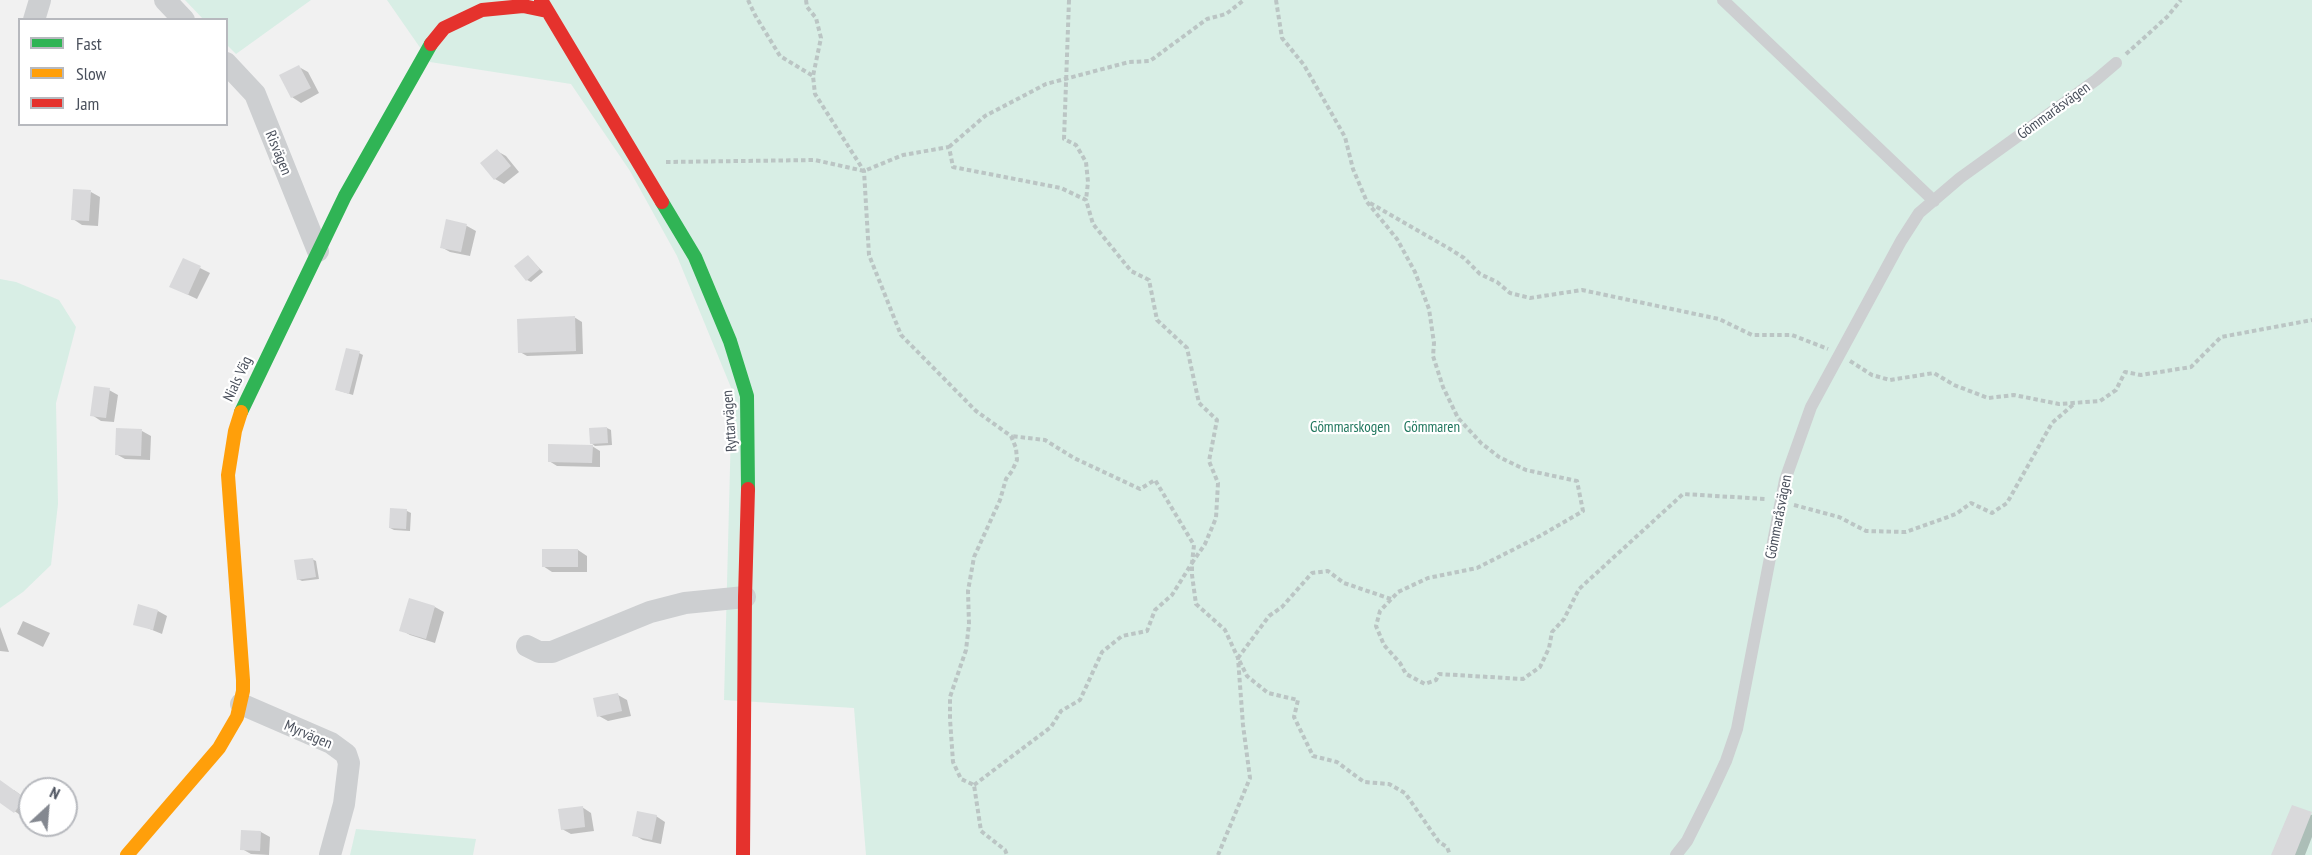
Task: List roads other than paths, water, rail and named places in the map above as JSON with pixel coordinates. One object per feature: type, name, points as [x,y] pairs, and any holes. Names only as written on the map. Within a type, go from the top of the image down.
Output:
[{"type":"street","points":[[35,18],[40,0]]},
{"type":"street","points":[[165,0],[182,18]]},
{"type":"street","name":"Ryttarvägen","points":[[544,6],[695,256],[730,341],[745,385],[749,418],[749,460],[745,597],[743,855]]},
{"type":"street","name":"Nials Väg","points":[[127,855],[219,748],[237,717],[241,704],[243,680],[228,492],[231,451],[240,413],[345,196],[425,51],[444,28],[482,10],[497,7],[544,6]]},
{"type":"street","name":"Risvägen","points":[[228,65],[255,94],[318,252]]},
{"type":"street","points":[[527,646],[539,652],[552,651],[650,612],[685,603],[745,597]]},
{"type":"street","name":"Myrvägen","points":[[241,704],[331,743],[346,754],[348,763],[344,804],[330,855]]},
{"type":"lane","points":[[1723,0],[1934,201]]},
{"type":"lane","name":"Gömmaråsvägen","points":[[1676,855],[1687,841],[1712,791],[1737,729],[1772,554],[1780,500],[1811,407],[1900,241],[1919,213],[1983,160],[2009,144],[2116,63]]},
{"type":"park label","name":"Gömmarskogen","points":[[1350,428]]},
{"type":"park label","name":"Gömmaren","points":[[1432,428]]}]
